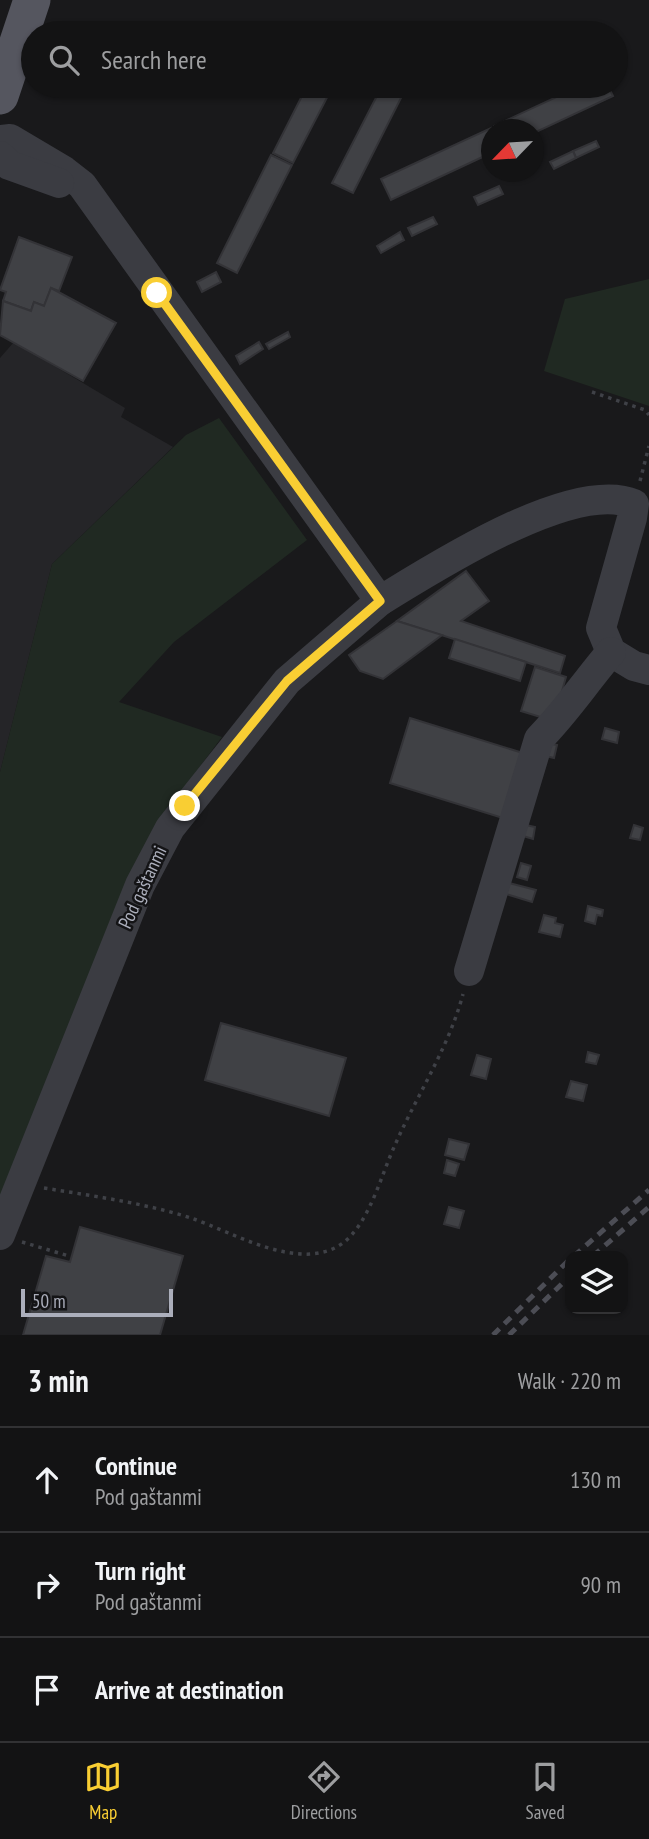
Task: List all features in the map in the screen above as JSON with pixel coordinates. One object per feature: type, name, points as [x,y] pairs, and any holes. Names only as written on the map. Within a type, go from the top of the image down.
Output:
[{"type":"main road","points":[[25,21],[32,0]]},
{"type":"main road","points":[[0,96],[21,33]]},
{"type":"street","points":[[0,140],[10,139],[64,171],[82,185],[94,207],[380,601]]},
{"type":"street","points":[[0,156],[9,165],[58,183],[94,207]]},
{"type":"street","points":[[627,500],[601,628],[611,652],[634,666],[649,670]]},
{"type":"street","name":"Pod gaštanmi","points":[[0,1234],[140,885],[170,828],[287,681],[380,601],[480,541],[514,525],[581,503],[627,500]]},
{"type":"street","points":[[468,971],[539,739],[561,717],[577,690],[611,652]]},
{"type":"path","points":[[592,392],[645,410],[649,415]]},
{"type":"path","points":[[627,500],[649,446]]},
{"type":"path","points":[[18,1184],[108,1199],[191,1218],[237,1238],[293,1253],[313,1254],[342,1243],[359,1225],[395,1143],[457,1019],[468,971]]},
{"type":"path","points":[[0,1234],[69,1256]]},
{"type":"shaded area","points":[[649,279],[649,406],[544,371],[565,299]]},
{"type":"shaded area","points":[[14,342],[125,408],[121,417],[173,447],[52,564],[0,772],[0,358]]},
{"type":"shaded area","points":[[219,418],[307,540],[174,642],[119,702],[222,737],[154,828],[0,1198],[0,772],[52,564],[186,435]]},
{"type":"building","points":[[301,98],[327,98],[293,163],[273,153]]},
{"type":"building","points":[[376,98],[401,98],[353,193],[332,183]]},
{"type":"building","points":[[554,98],[609,98],[544,128],[544,119],[509,119]]},
{"type":"building","points":[[481,133],[481,158],[391,200],[381,179]]},
{"type":"building","points":[[596,141],[599,147],[576,158],[573,151]]},
{"type":"building","points":[[573,151],[576,158],[554,169],[550,162]]},
{"type":"building","points":[[271,155],[292,165],[237,273],[217,263]]},
{"type":"building","points":[[499,186],[503,194],[478,205],[474,197]]},
{"type":"building","points":[[433,217],[437,224],[412,236],[408,228]]},
{"type":"building","points":[[400,232],[404,240],[381,253],[377,246]]},
{"type":"building","points":[[19,237],[72,257],[59,291],[51,288],[44,306],[34,302],[31,311],[3,301],[6,292],[0,290]]},
{"type":"building","points":[[216,272],[221,282],[202,292],[197,282]]},
{"type":"building","points":[[51,288],[116,323],[83,381],[0,335],[3,301],[31,311],[34,302],[44,306]]},
{"type":"building","points":[[288,332],[290,337],[269,349],[266,344]]},
{"type":"building","points":[[259,342],[263,349],[240,364],[236,356]]},
{"type":"building","points":[[466,571],[489,601],[461,621],[565,656],[560,673],[397,621]]},
{"type":"building","points":[[397,621],[442,635],[383,679],[360,671],[349,655]]},
{"type":"building","points":[[455,639],[526,662],[520,681],[449,658]]},
{"type":"building","points":[[535,667],[566,677],[555,716],[550,720],[521,711]]},
{"type":"building","points":[[410,718],[526,754],[506,819],[390,783]]},
{"type":"building","points":[[605,728],[619,732],[617,743],[602,739]]},
{"type":"building","points":[[545,742],[557,745],[554,758],[541,755]]},
{"type":"building","points":[[526,825],[535,827],[533,839],[523,836]]},
{"type":"building","points":[[634,825],[643,828],[640,840],[630,838]]},
{"type":"building","points":[[521,863],[531,866],[527,880],[517,877]]},
{"type":"building","points":[[509,883],[536,890],[532,902],[506,894]]},
{"type":"building","points":[[588,906],[603,910],[602,916],[597,915],[595,924],[585,921]]},
{"type":"building","points":[[544,915],[556,918],[555,923],[563,925],[560,937],[539,932]]},
{"type":"building","points":[[221,1023],[346,1058],[329,1116],[205,1080]]},
{"type":"building","points":[[588,1052],[599,1055],[596,1064],[586,1062]]},
{"type":"building","points":[[477,1055],[491,1059],[486,1079],[471,1075]]},
{"type":"building","points":[[571,1081],[587,1085],[583,1101],[566,1097]]},
{"type":"building","points":[[449,1139],[469,1144],[464,1160],[445,1155]]},
{"type":"building","points":[[447,1160],[459,1164],[455,1176],[444,1173]]},
{"type":"building","points":[[449,1207],[464,1211],[459,1228],[444,1224]]},
{"type":"building","points":[[80,1227],[183,1256],[160,1335],[23,1335],[46,1256],[70,1262]]},
{"type":"railway","points":[[580,1251],[649,1190]]},
{"type":"railway","points":[[599,1251],[649,1207]]},
{"type":"railway","points":[[493,1335],[565,1264]]},
{"type":"railway","points":[[509,1335],[565,1281]]},
{"type":"route","points":[[157,293],[380,601],[309,659],[287,681],[185,806]]}]
